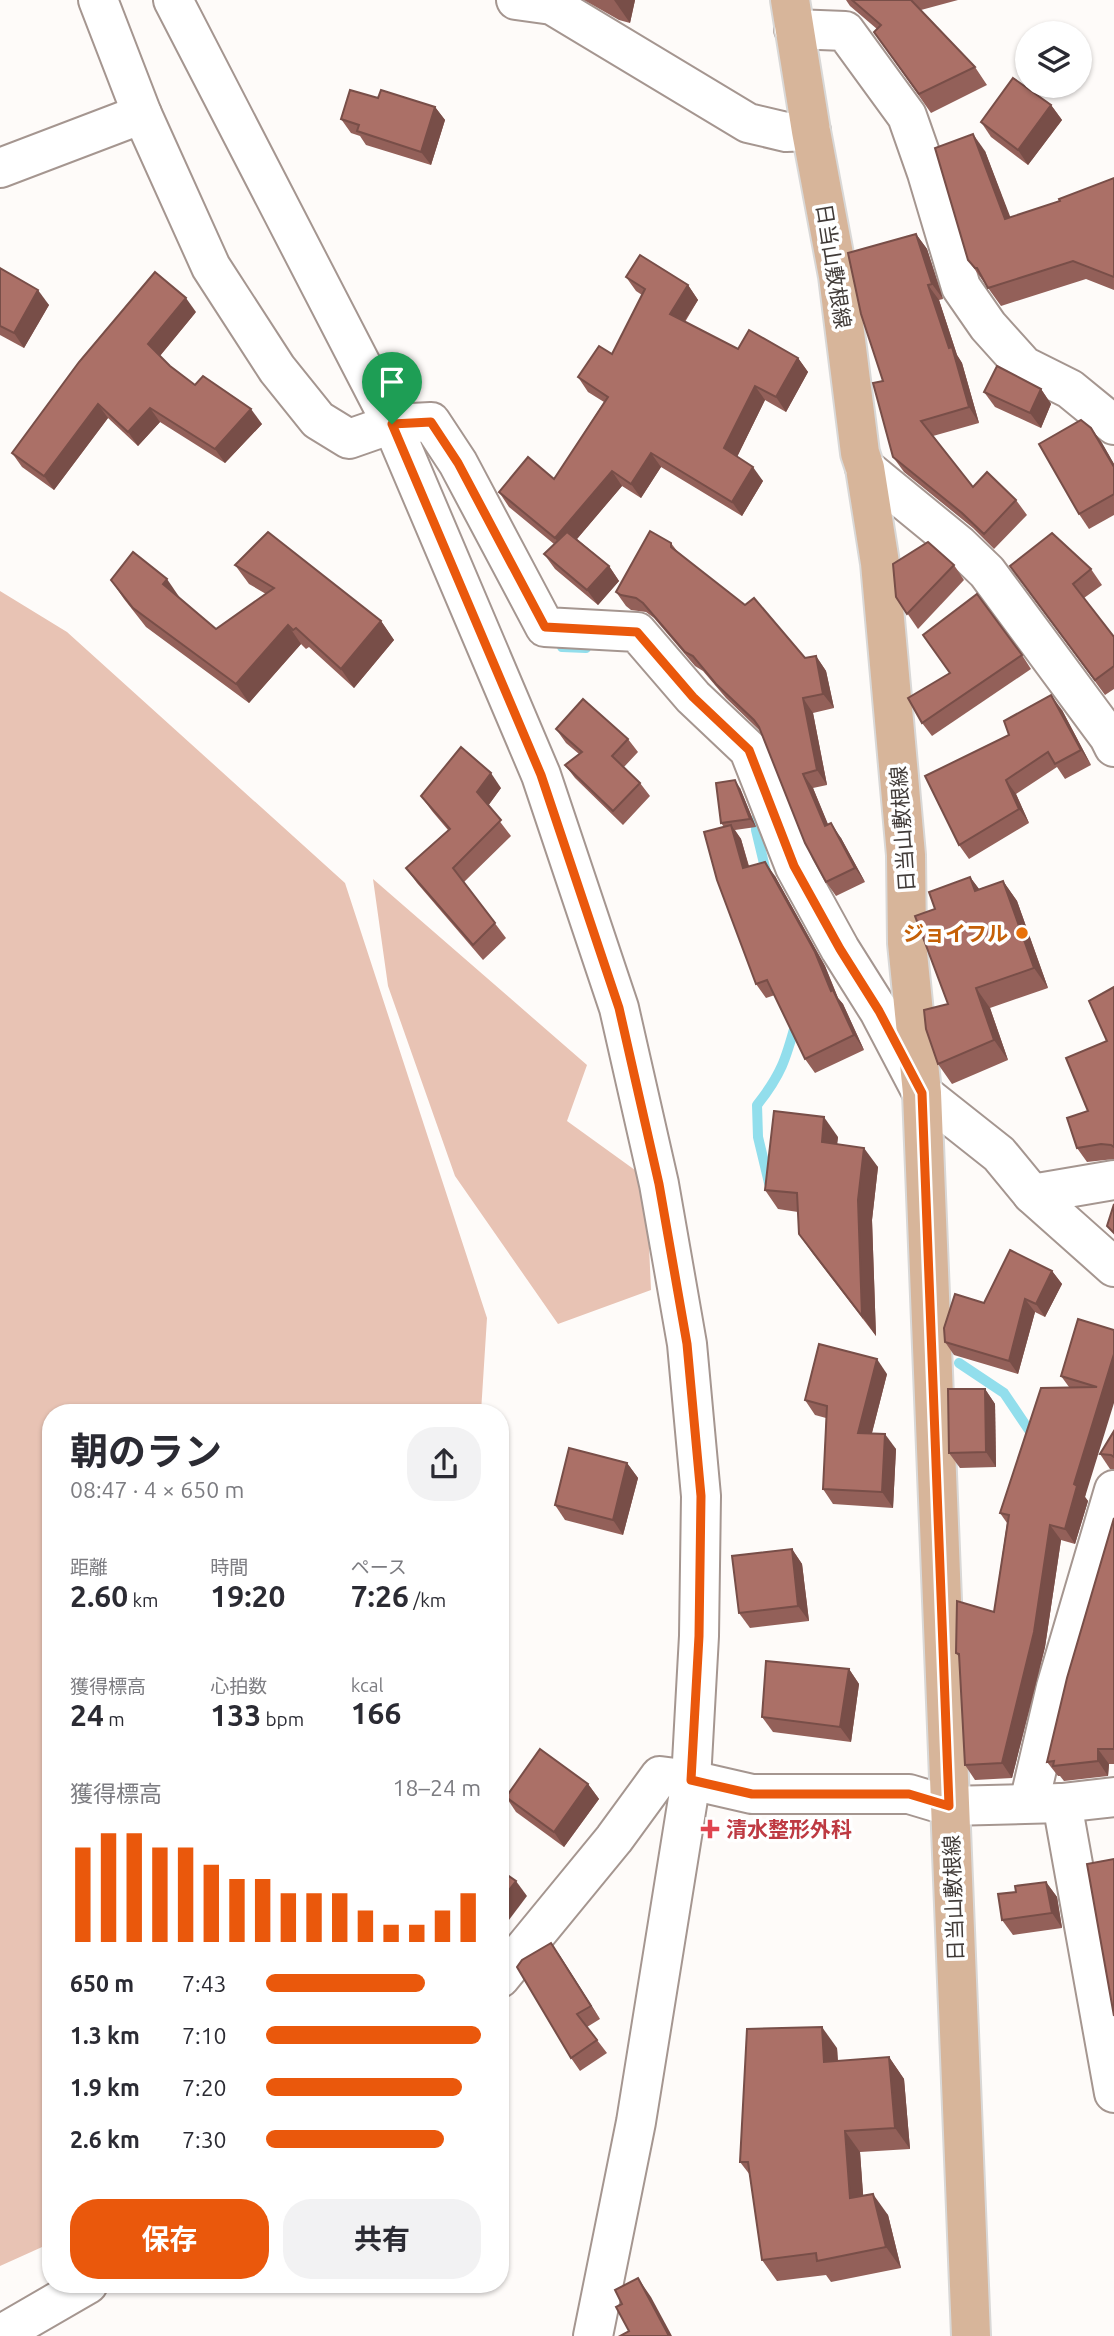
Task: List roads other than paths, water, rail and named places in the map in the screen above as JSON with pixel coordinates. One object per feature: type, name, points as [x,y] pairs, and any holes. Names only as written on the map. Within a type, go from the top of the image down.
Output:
[{"type":"main road","name":"日当山敷根線","points":[[792,15],[838,276],[860,453],[880,564],[906,855],[907,943],[922,1093],[971,2336]]},
{"type":"street","points":[[98,0],[142,114],[212,267],[276,369],[318,420],[349,439],[392,424],[431,422],[458,463],[545,627],[637,632],[693,697],[749,750],[794,866],[840,949],[879,1011],[922,1093],[999,1154],[1032,1194],[1114,1267]]},
{"type":"street","points":[[173,0],[392,424],[541,775],[619,1008],[659,1184],[687,1344],[701,1496],[699,1636],[691,1780],[636,2122],[593,2336]]},
{"type":"street","points":[[516,0],[552,5],[748,123],[786,132],[811,131]]},
{"type":"street","points":[[792,15],[845,31],[907,117],[961,288],[988,326],[1024,366],[1070,389],[1114,425]]},
{"type":"street","points":[[0,168],[142,114]]},
{"type":"street","points":[[864,468],[959,545],[987,572],[1114,747]]},
{"type":"street","points":[[1032,1194],[1114,1180]]},
{"type":"street","points":[[1114,1490],[1056,1687],[1045,1803],[1114,2093]]},
{"type":"street","points":[[509,1967],[614,1839],[660,1776],[752,1794],[909,1794],[949,1806],[1045,1803],[1114,1797]]},
{"type":"street","points":[[0,2335],[72,2293]]},
{"type":"waterway","points":[[562,647],[586,648]]},
{"type":"waterway","points":[[758,809],[756,830],[767,876]]},
{"type":"waterway","points":[[769,1183],[758,1137],[757,1105],[782,1066],[796,1022]]},
{"type":"waterway","points":[[959,1363],[1004,1393],[1035,1439]]},
{"type":"place","name":"ジョイフル","points":[[1022,933]]},
{"type":"place","name":"清水整形外科","points":[[710,1829]]}]
